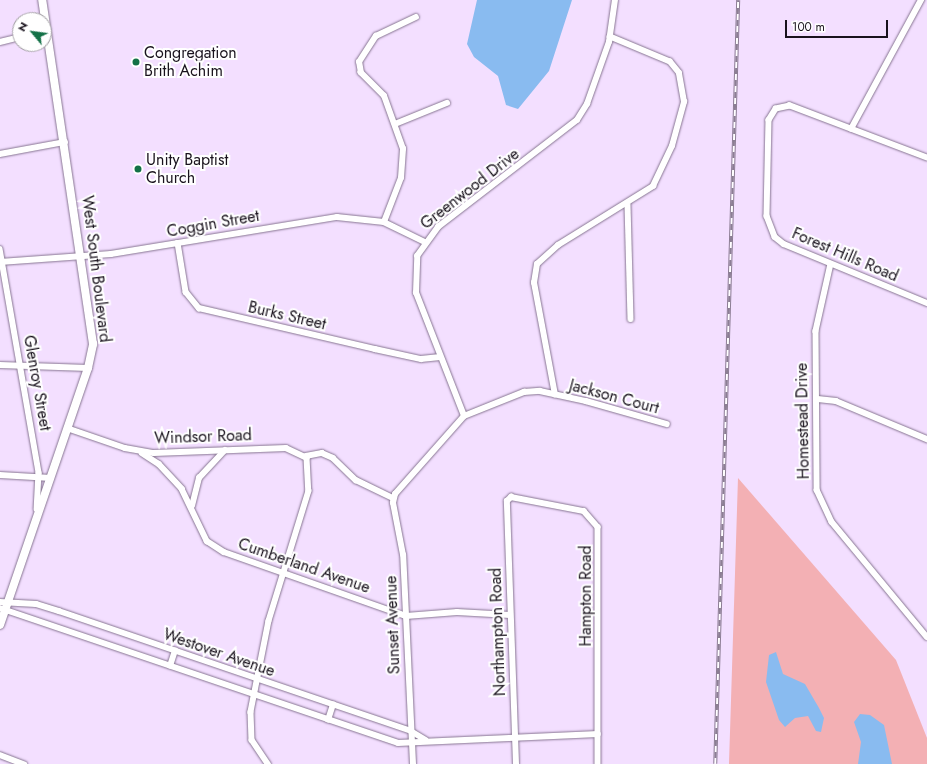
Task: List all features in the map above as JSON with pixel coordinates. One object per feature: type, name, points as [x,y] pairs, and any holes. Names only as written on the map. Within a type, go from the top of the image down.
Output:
[{"type":"street","name":"West South Boulevard","points":[[42,0],[43,12]]},
{"type":"street","name":"Greenwood Drive","points":[[464,416],[440,357],[414,284],[417,256],[425,242],[438,227],[577,120],[587,104],[610,37],[615,0]]},
{"type":"street","points":[[921,0],[851,129],[927,158]]},
{"type":"street","points":[[384,222],[403,166],[403,148],[384,96],[359,68],[364,49],[379,34],[416,17]]},
{"type":"street","points":[[555,395],[534,283],[535,269],[544,255],[558,245],[646,193],[662,173],[680,120],[684,94],[679,73],[670,62],[610,37]]},
{"type":"street","points":[[0,42],[12,39]]},
{"type":"street","name":"West South Boulevard","points":[[0,625],[4,601],[51,478],[88,368],[93,337],[65,142],[49,52]]},
{"type":"street","points":[[395,124],[447,103]]},
{"type":"street","name":"Forest Hills Road","points":[[851,129],[808,112],[785,105],[771,115],[767,216],[775,237],[831,264],[927,303]]},
{"type":"street","points":[[0,154],[65,142]]},
{"type":"street","points":[[628,205],[631,319]]},
{"type":"street","name":"Coggin Street","points":[[1,262],[82,256],[178,243],[337,217],[384,222],[425,242]]},
{"type":"street","name":"Burks Street","points":[[178,243],[185,288],[199,308],[375,349],[421,358],[440,357]]},
{"type":"street","name":"Glenroy Street","points":[[0,249],[1,262],[40,477],[35,522]]},
{"type":"street","name":"Homestead Drive","points":[[831,264],[816,331],[818,399],[815,475],[822,505],[841,533],[927,636]]},
{"type":"street","points":[[0,365],[88,368]]},
{"type":"street","name":"Jackson Court","points":[[464,416],[524,392],[555,395],[667,424]]},
{"type":"street","points":[[818,399],[836,401],[927,439]]},
{"type":"street","points":[[268,764],[250,734],[254,695],[269,621],[309,491],[311,472],[306,456],[322,453],[333,458],[356,480],[393,498],[399,488],[464,416]]},
{"type":"street","name":"Windsor Road","points":[[67,428],[138,451],[167,454],[225,450],[296,450],[306,456]]},
{"type":"street","points":[[192,506],[199,478],[225,450]]},
{"type":"street","name":"Cumberland Avenue","points":[[138,451],[169,473],[192,506],[207,541],[215,547],[406,616],[457,612],[510,615]]},
{"type":"street","points":[[0,475],[51,478]]},
{"type":"street","name":"Sunset Avenue","points":[[393,498],[401,534],[413,764]]},
{"type":"street","name":"Northampton Road","points":[[508,499],[510,615],[516,764]]},
{"type":"street","name":"Hampton Road","points":[[508,499],[584,511],[597,523],[598,764]]},
{"type":"street","name":"Westover Avenue","points":[[4,601],[59,611],[257,680],[411,731],[426,740]]},
{"type":"street","name":"Westover Avenue","points":[[2,609],[398,743],[412,743],[426,740],[598,734]]},
{"type":"street","points":[[170,666],[176,651]]},
{"type":"street","points":[[328,720],[333,705]]},
{"type":"street","points":[[0,755],[24,764]]},
{"type":"shaded area","points":[[738,478],[896,660],[927,738],[927,764],[729,764]]},
{"type":"water","points":[[477,0],[572,0],[549,71],[518,109],[506,105],[498,76],[474,57],[467,44]]},
{"type":"water","points":[[776,652],[783,674],[805,684],[819,708],[824,718],[821,732],[816,731],[808,716],[795,718],[785,727],[779,720],[766,682],[769,655]]},
{"type":"water","points":[[860,714],[870,715],[884,725],[892,764],[858,764],[861,742],[854,722]]},
{"type":"railway","points":[[715,764],[738,0]]},
{"type":"place","name":"Congregation Brith Achim","points":[[136,62]]},
{"type":"place","name":"Unity Baptist Church","points":[[138,169]]}]
